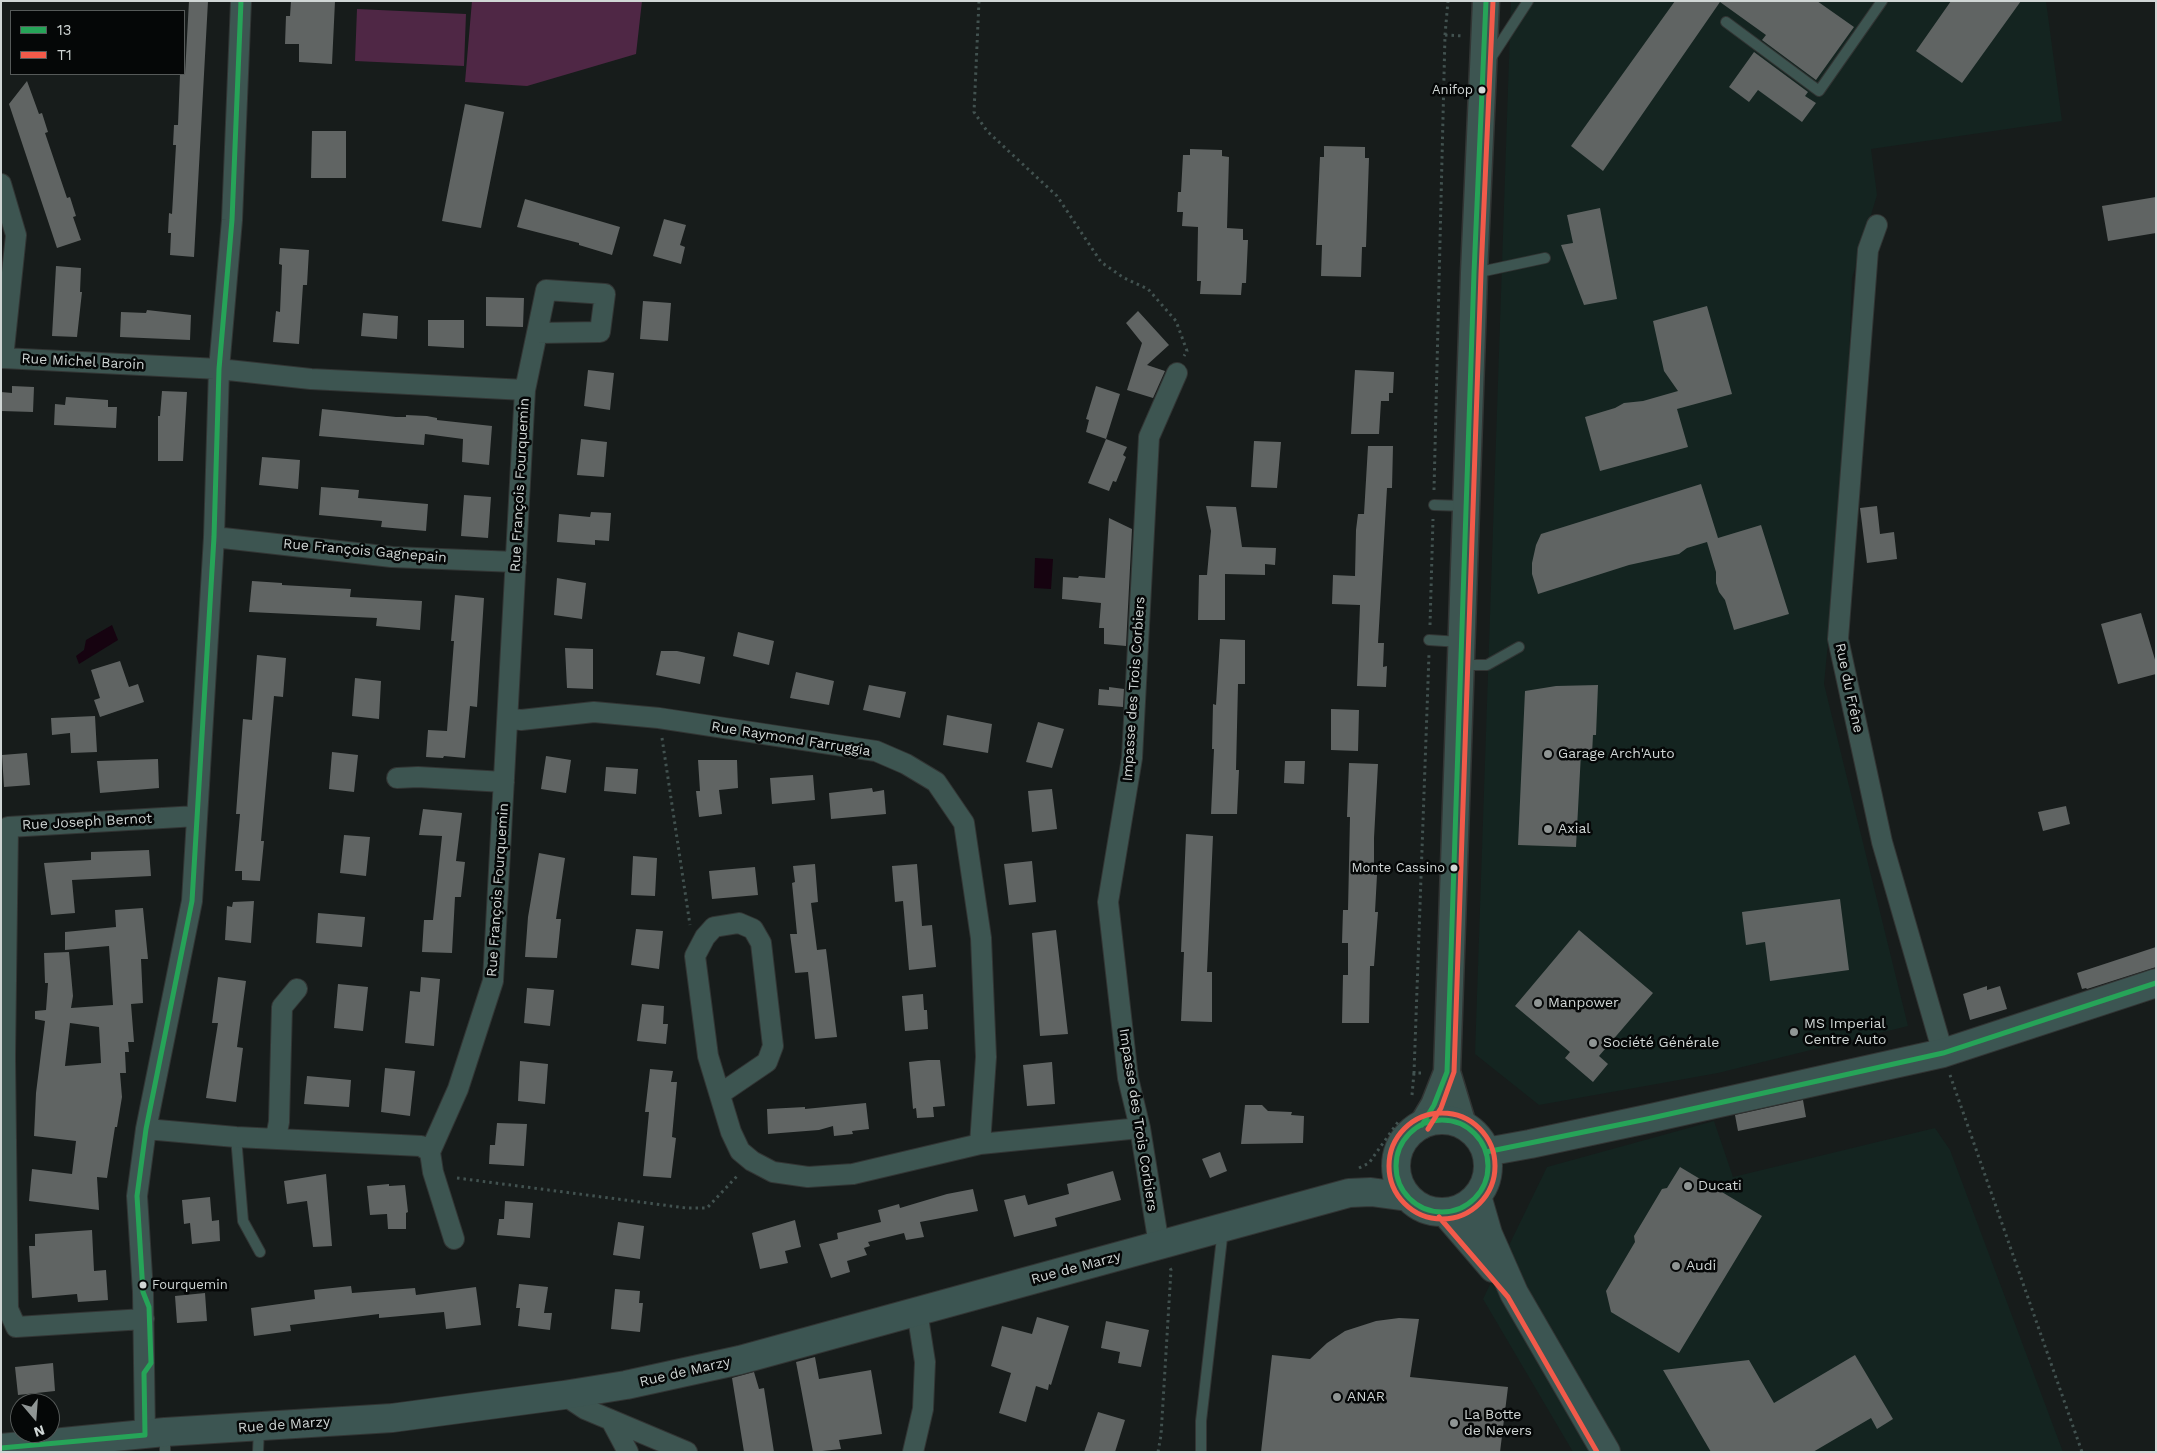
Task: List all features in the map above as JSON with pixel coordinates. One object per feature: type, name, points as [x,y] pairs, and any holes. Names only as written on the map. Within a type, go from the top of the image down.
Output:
[{"type":"main road","points":[[1486,1152],[1647,1119],[1943,1053],[2156,983]]},
{"type":"main road","points":[[1412,1121],[1450,1121],[1463,1125],[1473,1132],[1486,1152],[1488,1167],[1485,1182],[1477,1196],[1457,1210],[1445,1212],[1431,1211],[1419,1206],[1408,1197],[1399,1180],[1397,1160],[1401,1146],[1410,1134],[1412,1121]]},
{"type":"main road","name":"Rue de Marzy","points":[[1,1448],[159,1440],[259,1439],[392,1418],[564,1396],[626,1385],[740,1360],[1223,1228],[1352,1181],[1397,1160]]},
{"type":"main road","name":"Rue de Marzy","points":[[1352,1181],[1371,1192],[1408,1197]]},
{"type":"main road","points":[[1477,1196],[1488,1234],[1514,1293],[1606,1452]]},
{"type":"main road","points":[[1445,1212],[1514,1293]]},
{"type":"street","points":[[159,1440],[144,1373],[143,1292],[137,1196],[146,1129],[192,902],[214,537],[219,369],[232,220],[241,1]]},
{"type":"street","points":[[1463,1125],[1447,1072],[1460,654],[1486,1]]},
{"type":"street","name":"Rue Michel Baroin","points":[[1,184],[16,235],[3,358],[219,369]]},
{"type":"street","name":"Rue du Frêne","points":[[1876,225],[1868,250],[1838,639],[1882,842],[1943,1053]]},
{"type":"street","name":"Rue François Fourquemin","points":[[431,1162],[458,1089],[493,981],[525,390],[537,332]]},
{"type":"street","name":"Rue François Fourquemin","points":[[219,369],[311,379],[525,390]]},
{"type":"street","name":"Impasse des Trois Corbiers","points":[[1159,1245],[1140,1128],[1128,1078],[1108,902],[1132,758],[1150,437],[1177,373]]},
{"type":"street","name":"Rue François Gagnepain","points":[[214,537],[392,557],[516,562]]},
{"type":"street","name":"Rue Raymond Farruggia","points":[[508,718],[521,720],[594,712],[659,718],[876,752],[906,764],[936,782],[964,823],[981,938],[986,1057],[980,1144]]},
{"type":"street","points":[[397,778],[418,777],[504,782]]},
{"type":"street","name":"Rue Joseph Bernot","points":[[144,1320],[16,1327],[8,1309],[5,1057],[8,827],[197,816]]},
{"type":"street","points":[[720,1094],[767,1062],[773,1046],[761,943],[753,929],[739,923],[714,927],[705,937],[695,956],[708,1056],[731,1132],[740,1151],[752,1161],[773,1172],[808,1177],[853,1174],[980,1144],[1140,1128]]},
{"type":"street","points":[[276,1138],[279,1122],[282,1007],[297,989]]},
{"type":"street","points":[[1412,1121],[1434,1106],[1447,1072]]},
{"type":"street","points":[[146,1129],[236,1137],[421,1146],[431,1162],[454,1239]]},
{"type":"street","points":[[913,1452],[923,1410],[925,1362],[917,1311]]},
{"type":"street","points":[[564,1396],[585,1409],[611,1420],[648,1445],[687,1452]]},
{"type":"street","points":[[611,1420],[628,1452]]},
{"type":"lane","points":[[1483,70],[1528,1]]},
{"type":"lane","points":[[1726,22],[1819,91],[1882,1]]},
{"type":"lane","points":[[1474,273],[1544,258]]},
{"type":"lane","points":[[1434,505],[1466,506]]},
{"type":"lane","points":[[1429,640],[1487,665],[1518,647]]},
{"type":"lane","points":[[236,1137],[243,1221],[260,1252]]},
{"type":"lane","points":[[1201,1452],[1201,1421],[1223,1228]]},
{"type":"lane","points":[[143,1292],[150,1307],[151,1363],[144,1373]]},
{"type":"path","points":[[979,1],[974,112],[987,131],[1057,196],[1101,262],[1124,278],[1148,289],[1176,321],[1187,351],[1177,373]]},
{"type":"path","points":[[1412,1097],[1434,505],[1448,1]]},
{"type":"path","points":[[659,718],[695,956]]},
{"type":"path","points":[[1422,858],[1432,858]]},
{"type":"path","points":[[1943,1053],[2082,1452]]},
{"type":"path","points":[[1414,1073],[1447,1072]]},
{"type":"path","points":[[1352,1181],[1412,1121]]},
{"type":"path","points":[[431,1162],[460,1179],[686,1208],[708,1208],[752,1161]]},
{"type":"path","points":[[1158,1452],[1161,1435],[1171,1270],[1159,1245]]},
{"type":"shaded area","points":[[472,1],[642,1],[636,54],[527,86],[465,82]]},
{"type":"shaded area","points":[[1511,1],[2046,1],[2062,121],[1871,149],[1877,195],[1852,278],[1845,467],[1824,684],[1908,1026],[1718,1073],[1539,1105],[1475,1054]]},
{"type":"shaded area","points":[[357,9],[466,14],[464,66],[355,61]]},
{"type":"shaded area","points":[[1035,558],[1053,559],[1051,589],[1034,588]]},
{"type":"shaded area","points":[[112,625],[118,640],[79,664],[76,656],[84,650],[86,640]]},
{"type":"shaded area","points":[[1714,1121],[1733,1177],[1935,1128],[1950,1150],[2063,1452],[1573,1452],[1483,1299],[1547,1167]]},
{"type":"building","points":[[189,1],[208,1],[194,257],[170,255],[171,233],[168,233],[169,213],[172,214],[176,145],[173,145],[174,125],[178,125],[180,75],[185,74]]},
{"type":"building","points":[[291,1],[335,1],[332,64],[299,62],[299,44],[285,44],[286,16],[290,16]]},
{"type":"building","points":[[1675,1],[1817,1],[1854,27],[1816,80],[1762,40],[1766,35],[1720,2],[1603,171],[1571,146]]},
{"type":"building","points":[[1951,1],[2021,1],[1962,83],[1916,51]]},
{"type":"building","points":[[1754,52],[1808,92],[1805,96],[1816,103],[1802,122],[1758,90],[1749,102],[1729,87]]},
{"type":"building","points":[[27,81],[39,114],[42,113],[48,132],[45,133],[67,198],[70,197],[76,216],[73,217],[81,240],[57,248],[9,104]]},
{"type":"building","points":[[465,104],[504,112],[481,228],[442,221]]},
{"type":"building","points":[[312,131],[346,131],[346,178],[311,178]]},
{"type":"building","points":[[1324,146],[1365,147],[1365,158],[1369,158],[1366,247],[1362,247],[1361,277],[1321,276],[1322,245],[1316,245],[1320,157],[1324,157]]},
{"type":"building","points":[[1190,149],[1222,150],[1222,156],[1229,157],[1227,228],[1243,229],[1243,240],[1248,240],[1246,283],[1242,283],[1241,295],[1200,294],[1201,281],[1197,281],[1198,227],[1182,226],[1183,212],[1177,212],[1178,192],[1181,192],[1183,155],[1190,155]]},
{"type":"building","points":[[2156,197],[2156,233],[2108,241],[2102,206]]},
{"type":"building","points":[[525,199],[620,227],[612,255],[579,245],[579,243],[517,227]]},
{"type":"building","points":[[1600,208],[1617,299],[1584,305],[1561,245],[1573,243],[1567,215]]},
{"type":"building","points":[[664,219],[686,225],[680,245],[685,247],[681,264],[653,256]]},
{"type":"building","points":[[280,248],[309,250],[307,285],[303,285],[299,344],[273,342],[276,311],[280,312],[282,265],[279,264]]},
{"type":"building","points":[[56,266],[81,268],[80,292],[82,292],[77,337],[52,336]]},
{"type":"building","points":[[486,297],[524,298],[523,327],[486,326]]},
{"type":"building","points":[[643,301],[671,303],[668,341],[640,339]]},
{"type":"building","points":[[1707,306],[1732,394],[1677,409],[1688,447],[1600,471],[1585,417],[1615,408],[1624,403],[1643,401],[1678,391],[1664,371],[1653,321]]},
{"type":"building","points":[[147,310],[191,315],[190,340],[120,337],[121,312],[146,313]]},
{"type":"building","points":[[1138,311],[1169,345],[1147,365],[1165,371],[1153,398],[1127,390],[1142,343],[1126,323]]},
{"type":"building","points":[[363,313],[398,316],[397,339],[361,336]]},
{"type":"building","points":[[428,320],[464,320],[464,348],[428,346]]},
{"type":"building","points":[[588,370],[614,373],[610,410],[584,406]]},
{"type":"building","points":[[1355,370],[1394,372],[1393,393],[1389,393],[1389,401],[1381,401],[1379,434],[1351,434]]},
{"type":"building","points":[[12,386],[34,387],[33,412],[1,411],[1,392],[12,393]]},
{"type":"building","points":[[1096,386],[1120,394],[1106,439],[1086,432],[1089,420],[1086,419]]},
{"type":"building","points":[[162,391],[187,392],[183,461],[158,461],[158,416],[160,416]]},
{"type":"building","points":[[66,397],[108,400],[108,407],[117,407],[116,428],[54,425],[55,404],[65,405]]},
{"type":"building","points":[[322,409],[396,417],[406,417],[406,415],[427,416],[437,418],[437,420],[492,426],[489,465],[462,462],[463,439],[425,434],[424,445],[319,436]]},
{"type":"building","points":[[581,439],[607,442],[604,477],[577,475]]},
{"type":"building","points":[[1106,439],[1127,447],[1123,455],[1126,457],[1116,482],[1113,481],[1109,491],[1088,483]]},
{"type":"building","points":[[1254,441],[1281,442],[1277,488],[1251,487]]},
{"type":"building","points":[[1368,446],[1393,446],[1392,488],[1387,488],[1378,643],[1384,643],[1383,667],[1387,666],[1386,687],[1357,686],[1360,605],[1332,604],[1333,575],[1355,576],[1356,530],[1358,514],[1364,514]]},
{"type":"building","points":[[262,457],[300,460],[298,489],[259,485]]},
{"type":"building","points":[[1701,484],[1718,538],[1761,525],[1789,614],[1734,630],[1725,600],[1719,592],[1716,583],[1716,572],[1707,542],[1687,548],[1679,554],[1629,565],[1538,594],[1532,574],[1532,563],[1536,545],[1541,534]]},
{"type":"building","points":[[321,487],[359,490],[358,498],[428,504],[426,531],[381,527],[382,521],[319,515]]},
{"type":"building","points":[[464,495],[491,497],[488,538],[461,536]]},
{"type":"building","points":[[1206,506],[1236,507],[1242,547],[1276,548],[1275,565],[1265,564],[1265,575],[1225,574],[1225,620],[1198,620],[1199,575],[1207,575],[1211,531]]},
{"type":"building","points":[[1877,506],[1880,534],[1894,532],[1897,559],[1867,563],[1860,508]]},
{"type":"building","points":[[591,512],[611,513],[609,541],[595,540],[595,545],[557,542],[559,514],[590,517]]},
{"type":"building","points":[[1109,518],[1132,529],[1126,646],[1104,644],[1104,628],[1099,628],[1101,603],[1062,599],[1063,577],[1105,578]]},
{"type":"building","points":[[557,578],[586,583],[582,619],[554,615]]},
{"type":"building","points":[[252,581],[282,583],[282,585],[351,589],[350,597],[422,601],[420,630],[376,626],[377,618],[249,612]]},
{"type":"building","points":[[455,595],[484,598],[477,707],[470,706],[465,758],[426,757],[428,730],[447,731],[454,641],[451,641]]},
{"type":"building","points":[[2141,613],[2156,663],[2156,674],[2118,684],[2101,624]]},
{"type":"building","points":[[738,632],[774,641],[769,665],[733,656]]},
{"type":"building","points":[[1220,639],[1245,640],[1245,684],[1238,684],[1236,770],[1239,770],[1237,814],[1211,814],[1214,749],[1212,749],[1213,704],[1216,705]]},
{"type":"building","points":[[565,648],[593,649],[593,689],[567,688]]},
{"type":"building","points":[[661,651],[677,651],[705,657],[700,684],[656,675]]},
{"type":"building","points":[[257,655],[286,658],[283,697],[274,696],[261,841],[264,841],[260,881],[242,880],[242,871],[235,871],[240,814],[236,814],[243,719],[252,720]]},
{"type":"building","points":[[120,661],[129,687],[138,684],[144,702],[100,717],[94,700],[100,698],[91,670]]},
{"type":"building","points":[[796,672],[834,681],[829,705],[790,698]]},
{"type":"building","points":[[355,678],[381,681],[379,719],[352,716]]},
{"type":"building","points":[[869,685],[906,692],[900,718],[863,710]]},
{"type":"building","points":[[1598,685],[1596,735],[1593,735],[1592,754],[1581,753],[1576,847],[1518,845],[1525,691],[1556,686]]},
{"type":"building","points":[[1109,687],[1124,689],[1123,707],[1098,705],[1099,689],[1109,690]]},
{"type":"building","points":[[1331,709],[1359,710],[1358,751],[1331,750]]},
{"type":"building","points":[[947,715],[992,724],[988,753],[943,745]]},
{"type":"building","points":[[95,716],[97,752],[71,753],[70,733],[52,735],[51,718]]},
{"type":"building","points":[[1038,722],[1064,729],[1052,768],[1026,762]]},
{"type":"building","points":[[332,752],[358,755],[354,792],[329,789]]},
{"type":"building","points":[[27,753],[30,785],[4,787],[2,755]]},
{"type":"building","points":[[546,756],[571,760],[566,793],[541,789]]},
{"type":"building","points":[[158,759],[159,788],[100,793],[97,761]]},
{"type":"building","points":[[698,760],[737,760],[738,788],[719,790],[722,814],[699,817],[696,791],[700,791]]},
{"type":"building","points":[[1285,761],[1305,761],[1304,784],[1284,783]]},
{"type":"building","points":[[1349,763],[1378,764],[1374,875],[1377,875],[1375,912],[1378,912],[1374,966],[1370,966],[1369,1023],[1342,1023],[1343,975],[1348,975],[1348,943],[1342,943],[1343,910],[1348,910],[1350,817],[1347,817]]},
{"type":"building","points":[[606,767],[638,769],[636,794],[604,791]]},
{"type":"building","points":[[813,775],[815,800],[772,804],[770,778]]},
{"type":"building","points":[[872,788],[873,792],[884,790],[886,814],[831,819],[829,793]]},
{"type":"building","points":[[1052,789],[1057,829],[1032,832],[1028,791]]},
{"type":"building","points":[[2066,806],[2070,824],[2043,831],[2038,812]]},
{"type":"building","points":[[423,809],[462,813],[456,861],[465,862],[461,897],[455,897],[452,953],[422,952],[424,920],[433,920],[442,836],[419,835]]},
{"type":"building","points":[[1186,834],[1213,836],[1207,972],[1212,972],[1212,1022],[1181,1021],[1184,952],[1181,952]]},
{"type":"building","points":[[344,835],[370,837],[366,876],[340,873]]},
{"type":"building","points":[[149,850],[151,876],[72,880],[75,913],[51,915],[44,863],[91,860],[91,852]]},
{"type":"building","points":[[539,853],[565,858],[556,919],[561,919],[557,958],[525,957],[528,917]]},
{"type":"building","points":[[633,856],[657,858],[655,896],[631,895]]},
{"type":"building","points":[[1032,861],[1036,902],[1009,905],[1004,864]]},
{"type":"building","points":[[815,864],[818,902],[811,903],[817,950],[826,949],[837,1037],[815,1039],[808,972],[795,973],[790,934],[797,934],[792,883],[795,882],[793,866]]},
{"type":"building","points":[[917,864],[922,926],[932,925],[936,967],[909,970],[903,901],[895,902],[892,866]]},
{"type":"building","points":[[755,867],[758,895],[712,899],[709,871]]},
{"type":"building","points":[[1840,899],[1849,970],[1770,981],[1765,942],[1746,945],[1742,912]]},
{"type":"building","points":[[254,901],[251,943],[225,940],[227,906],[232,907],[233,902]]},
{"type":"building","points":[[143,908],[148,959],[141,959],[143,1003],[131,1004],[134,1042],[128,1042],[129,1052],[125,1052],[126,1073],[120,1073],[122,1097],[107,1178],[97,1177],[99,1210],[29,1201],[32,1169],[72,1174],[76,1141],[34,1136],[36,1093],[45,1021],[35,1019],[35,1011],[46,1010],[48,983],[45,983],[44,953],[69,952],[73,996],[71,1008],[113,1005],[109,946],[65,950],[65,932],[116,927],[115,910]],"holes":[[[70,1023],[99,1027],[101,1063],[65,1066]]]},
{"type":"building","points":[[318,913],[365,917],[362,947],[316,943]]},
{"type":"building","points":[[636,929],[663,931],[659,969],[631,965]]},
{"type":"building","points":[[1056,930],[1068,1034],[1040,1036],[1032,933]]},
{"type":"building","points":[[1579,930],[1653,993],[1599,1056],[1608,1064],[1593,1082],[1565,1058],[1570,1052],[1515,1006]]},
{"type":"building","points":[[2156,947],[2156,967],[2082,989],[2077,973]]},
{"type":"building","points":[[218,977],[246,981],[237,1047],[243,1048],[236,1102],[206,1098],[218,1023],[212,1023]]},
{"type":"building","points":[[421,977],[440,979],[434,1046],[405,1043],[410,991],[420,992]]},
{"type":"building","points":[[338,984],[368,987],[363,1031],[334,1028]]},
{"type":"building","points":[[1987,986],[1987,990],[2000,986],[2007,1009],[1970,1020],[1963,994]]},
{"type":"building","points":[[527,988],[554,990],[550,1026],[524,1023]]},
{"type":"building","points":[[923,994],[924,1010],[927,1010],[928,1029],[905,1031],[902,996]]},
{"type":"building","points":[[642,1004],[664,1006],[663,1024],[668,1024],[666,1044],[637,1041]]},
{"type":"building","points":[[940,1060],[945,1106],[933,1107],[934,1117],[917,1118],[916,1108],[913,1109],[909,1062]]},
{"type":"building","points":[[520,1061],[548,1064],[545,1104],[518,1101]]},
{"type":"building","points":[[1052,1062],[1055,1104],[1027,1106],[1023,1065]]},
{"type":"building","points":[[385,1068],[415,1071],[410,1116],[381,1112]]},
{"type":"building","points":[[650,1069],[673,1071],[671,1082],[677,1082],[672,1137],[676,1138],[671,1178],[643,1176],[649,1112],[645,1112]]},
{"type":"building","points":[[307,1076],[351,1080],[349,1107],[304,1104]]},
{"type":"building","points":[[1803,1100],[1806,1117],[1738,1131],[1735,1115]]},
{"type":"building","points":[[866,1103],[869,1129],[852,1131],[853,1134],[834,1136],[833,1126],[819,1130],[768,1134],[767,1109],[805,1107],[805,1109]]},
{"type":"building","points":[[1245,1105],[1262,1105],[1268,1111],[1292,1112],[1291,1115],[1304,1116],[1303,1143],[1241,1144]]},
{"type":"building","points":[[497,1123],[527,1124],[524,1166],[489,1164],[490,1145],[495,1145]]},
{"type":"building","points":[[1220,1152],[1227,1171],[1210,1178],[1202,1159]]},
{"type":"building","name":"Audi","points":[[1680,1167],[1762,1216],[1679,1353],[1611,1312],[1606,1291],[1635,1242],[1634,1236],[1662,1189],[1667,1188]]},
{"type":"building","points":[[1113,1171],[1121,1200],[1055,1218],[1057,1226],[1014,1237],[1004,1200],[1025,1195],[1028,1205],[1069,1194],[1067,1184]]},
{"type":"building","points":[[326,1174],[332,1246],[313,1247],[307,1201],[287,1204],[284,1181]]},
{"type":"building","points":[[389,1184],[389,1186],[405,1185],[408,1212],[406,1213],[406,1229],[388,1229],[387,1214],[370,1215],[367,1186]]},
{"type":"building","points":[[973,1189],[978,1211],[920,1222],[924,1237],[906,1240],[904,1233],[868,1242],[870,1246],[864,1248],[867,1255],[847,1261],[850,1272],[831,1278],[819,1244],[838,1239],[837,1233],[881,1222],[878,1210],[899,1204],[900,1208],[947,1194]]},
{"type":"building","points":[[210,1197],[212,1221],[219,1220],[220,1241],[192,1244],[190,1223],[184,1224],[182,1200]]},
{"type":"building","points":[[505,1201],[533,1203],[530,1238],[497,1235],[499,1219],[504,1219]]},
{"type":"building","points":[[795,1220],[801,1247],[785,1251],[788,1263],[760,1269],[752,1233]]},
{"type":"building","points":[[618,1222],[644,1226],[640,1259],[613,1255]]},
{"type":"building","points":[[92,1230],[94,1271],[106,1270],[108,1300],[78,1302],[77,1294],[32,1298],[29,1246],[35,1246],[35,1234]]},
{"type":"building","points":[[519,1284],[548,1287],[544,1313],[552,1313],[550,1330],[518,1326],[520,1308],[516,1308]]},
{"type":"building","points":[[351,1286],[352,1293],[415,1288],[416,1295],[476,1287],[481,1325],[446,1329],[444,1312],[379,1318],[379,1314],[290,1325],[291,1331],[254,1336],[251,1308],[315,1299],[314,1290]]},
{"type":"building","points":[[615,1289],[640,1291],[639,1303],[643,1303],[640,1332],[611,1329]]},
{"type":"building","points":[[205,1293],[207,1321],[177,1323],[175,1296]]},
{"type":"building","points":[[1037,1317],[1069,1326],[1051,1385],[1049,1384],[1048,1390],[1036,1386],[1026,1422],[999,1413],[1011,1373],[991,1366],[1002,1326],[1032,1334]]},
{"type":"building","name":"ANAR","points":[[1399,1318],[1419,1319],[1410,1377],[1508,1387],[1500,1452],[1261,1452],[1272,1355],[1310,1359],[1327,1343],[1345,1331],[1376,1321]]},
{"type":"building","points":[[1106,1321],[1149,1330],[1141,1367],[1118,1363],[1120,1352],[1101,1348]]},
{"type":"building","points":[[1855,1355],[1893,1419],[1877,1429],[1871,1418],[1813,1452],[1711,1452],[1663,1370],[1749,1360],[1774,1403]]},
{"type":"building","points":[[815,1357],[819,1379],[871,1370],[882,1434],[839,1440],[841,1449],[813,1452],[796,1362]]},
{"type":"building","points":[[53,1363],[55,1391],[18,1393],[15,1367]]},
{"type":"building","points":[[754,1372],[759,1389],[764,1388],[774,1452],[744,1452],[732,1378]]},
{"type":"building","points":[[1098,1412],[1125,1420],[1115,1452],[1084,1452]]},
{"type":"transit line","name":"13","points":[[145,1435],[144,1373],[151,1363],[149,1307],[143,1292],[137,1196],[146,1129],[192,901],[214,537],[219,369],[232,220],[241,1]]},
{"type":"transit line","name":"13","points":[[1422,1125],[1434,1105],[1447,1072],[1474,273],[1486,1]]},
{"type":"transit line","name":"T1","points":[[1428,1129],[1441,1108],[1454,1072],[1481,273],[1493,1]]},
{"type":"transit line","name":"13","points":[[1486,1152],[1647,1119],[1943,1053],[2156,983]]},
{"type":"transit line","name":"T1","points":[[1442,1113],[1462,1117],[1480,1128],[1491,1146],[1495,1166],[1491,1186],[1480,1204],[1462,1215],[1442,1219],[1422,1215],[1404,1204],[1393,1186],[1389,1166],[1393,1146],[1404,1128],[1422,1117],[1442,1113]]},
{"type":"transit line","name":"13","points":[[1442,1120],[1459,1124],[1474,1134],[1484,1149],[1488,1166],[1484,1183],[1474,1198],[1459,1208],[1442,1212],[1425,1208],[1410,1198],[1400,1183],[1396,1166],[1400,1149],[1410,1134],[1425,1124],[1442,1120]]},
{"type":"transit line","name":"T1","points":[[1439,1217],[1508,1297],[1597,1452]]},
{"type":"transit line","name":"13","points":[[1,1448],[145,1435]]},
{"type":"place","name":"Anifop","points":[[1482,90]]},
{"type":"place","name":"Garage Arch'Auto","points":[[1548,754]]},
{"type":"place","name":"Axial","points":[[1548,829]]},
{"type":"place","name":"Monte Cassino","points":[[1454,868]]},
{"type":"place","name":"Manpower","points":[[1538,1003]]},
{"type":"place","name":"MS Imperial Centre Auto","points":[[1794,1032]]},
{"type":"place","name":"Société Générale","points":[[1593,1043]]},
{"type":"place","name":"Ducati","points":[[1688,1186]]},
{"type":"place","name":"Audi","points":[[1676,1266]]},
{"type":"place","name":"Fourquemin","points":[[143,1285]]},
{"type":"place","name":"ANAR","points":[[1337,1397]]},
{"type":"place","name":"La Botte de Nevers","points":[[1454,1423]]}]
